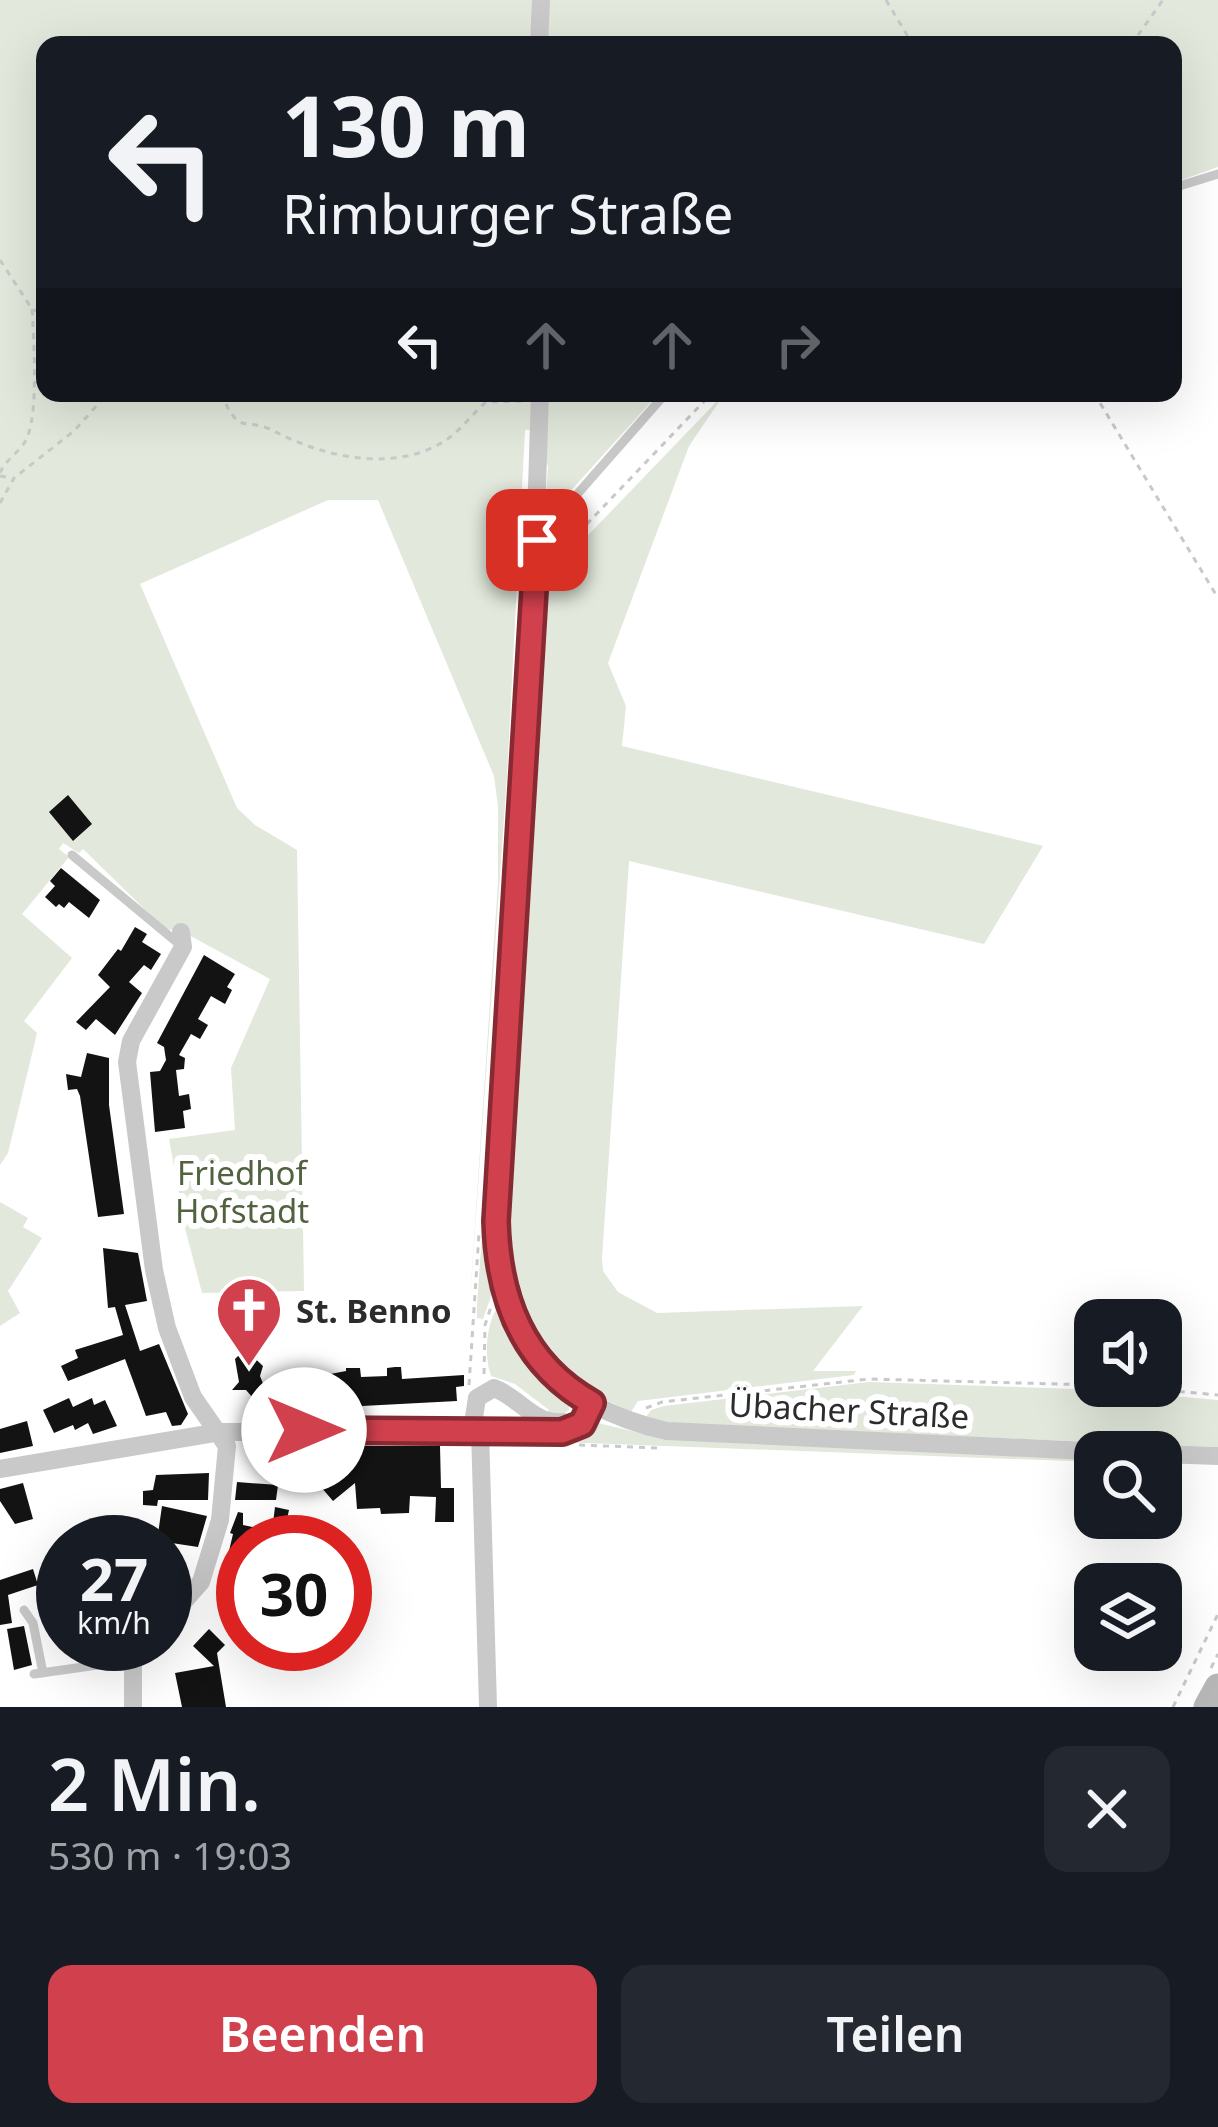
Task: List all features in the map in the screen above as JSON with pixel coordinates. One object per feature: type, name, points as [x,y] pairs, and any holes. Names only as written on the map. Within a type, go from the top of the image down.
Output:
[{"type":"main road","points":[[1208,1707],[1218,1687]]},
{"type":"street","points":[[539,36],[541,0]]},
{"type":"street","name":"Übacher Straße","points":[[540,402],[537,548],[496,1221],[504,1293],[524,1341],[556,1379],[592,1403],[635,1424],[667,1431],[1074,1450]]},
{"type":"street","points":[[182,939],[131,1042],[127,1063],[166,1328],[203,1417],[220,1432],[226,1446],[220,1520],[200,1582],[192,1592]]},
{"type":"street","points":[[488,1707],[477,1398],[486,1390],[501,1390],[536,1417],[554,1424],[573,1420],[592,1403]]},
{"type":"street","points":[[504,1431],[512,1423],[516,1402]]},
{"type":"street","points":[[0,1469],[220,1432],[562,1432],[582,1424],[592,1403]]},
{"type":"street","points":[[1182,1455],[1218,1456]]},
{"type":"street","points":[[133,1707],[136,1671]]},
{"type":"lane","points":[[1182,185],[1218,174]]},
{"type":"lane","points":[[537,548],[659,402]]},
{"type":"lane","points":[[72,855],[182,939]]},
{"type":"lane","points":[[24,1610],[33,1623],[36,1653]]},
{"type":"path","points":[[886,0],[908,36]]},
{"type":"path","points":[[1137,36],[1163,0]]},
{"type":"path","points":[[0,260],[36,311]]},
{"type":"path","points":[[14,478],[0,475],[2,466],[28,438],[32,309]]},
{"type":"path","points":[[0,503],[14,478],[74,431],[100,402]]},
{"type":"path","points":[[224,402],[241,424],[266,428],[309,447],[384,461],[444,441],[486,402]]},
{"type":"path","points":[[537,548],[563,549],[703,402]]},
{"type":"path","points":[[1099,402],[1218,598]]},
{"type":"path","points":[[486,1390],[485,1325],[493,1302],[504,1293]]},
{"type":"path","points":[[635,1424],[644,1409],[662,1402],[839,1381],[1074,1384]]},
{"type":"path","points":[[1182,1392],[1218,1395]]},
{"type":"path","points":[[1174,1707],[1218,1614]]},
{"type":"green space","name":"Friedhof Hofstadt","points":[[0,0],[1218,0],[1218,167],[1182,180],[1182,36],[36,36],[36,402],[651,402],[557,506],[546,496],[548,466],[536,440],[488,1233],[494,1288],[483,1319],[477,1318],[477,1305],[512,812],[530,430],[525,430],[507,776],[468,1329],[498,882],[498,806],[494,776],[378,500],[328,500],[140,584],[237,808],[255,825],[297,850],[304,1291],[202,1293],[169,1139],[235,1130],[231,1068],[270,979],[187,934],[164,928],[83,849],[79,853],[63,843],[59,849],[69,857],[22,914],[72,958],[24,1021],[37,1033],[8,1153],[0,1165]]},
{"type":"green space","points":[[719,402],[689,446],[608,663],[626,706],[622,746],[1043,846],[984,944],[629,861],[603,1271],[618,1292],[657,1313],[863,1306],[813,1371],[856,1371],[854,1375],[638,1401],[631,1412],[574,1379],[536,1337],[523,1312],[503,1219],[527,917],[543,565],[568,556]]},
{"type":"green space","points":[[0,1202],[28,1218],[23,1227],[42,1238],[8,1291],[20,1313],[0,1326]]},
{"type":"green space","points":[[497,1308],[536,1371],[569,1403],[562,1415],[547,1414],[549,1410],[515,1384],[491,1376],[487,1341]]},
{"type":"green space","points":[[869,1382],[1074,1389],[1074,1407],[1182,1407],[1182,1397],[1218,1400],[1218,1447],[1182,1446],[1182,1431],[1074,1431],[1074,1441],[679,1425],[646,1417],[664,1406]]},
{"type":"green space","points":[[598,1423],[665,1439],[1074,1455],[1074,1461],[559,1442]]},
{"type":"building","points":[[68,795],[92,824],[73,841],[49,812]]},
{"type":"building","points":[[61,868],[100,900],[89,918],[69,902],[64,908],[56,907],[45,897]]},
{"type":"building","points":[[135,927],[147,934],[142,942],[161,954],[151,970],[144,965],[129,982],[142,993],[115,1035],[96,1019],[86,1030],[76,1022],[110,987],[98,975]]},
{"type":"building","points":[[204,955],[235,974],[227,987],[232,990],[225,1004],[211,996],[198,1019],[208,1025],[200,1039],[191,1034],[179,1055],[185,1058],[184,1069],[176,1070],[179,1096],[189,1094],[191,1109],[183,1111],[185,1128],[155,1132],[150,1072],[160,1071],[166,1060],[164,1047],[157,1043]]},
{"type":"building","points":[[87,1053],[109,1058],[109,1105],[124,1214],[98,1217],[80,1096],[77,1089],[68,1090],[66,1074],[81,1077]]},
{"type":"building","points":[[103,1248],[138,1253],[147,1301],[125,1305],[140,1351],[159,1344],[188,1414],[181,1425],[172,1426],[166,1412],[146,1416],[125,1359],[68,1381],[61,1366],[78,1358],[75,1350],[123,1335],[115,1307],[108,1308]]},
{"type":"building","name":"St. Benno","points":[[245,1349],[263,1366],[264,1386],[253,1398],[246,1390],[232,1390],[239,1382],[235,1359]]},
{"type":"building","points":[[401,1367],[402,1379],[464,1375],[464,1386],[456,1387],[457,1401],[305,1409],[305,1393],[320,1393],[320,1376],[360,1368],[361,1377],[387,1376],[387,1368]]},
{"type":"building","points":[[69,1398],[73,1407],[92,1398],[94,1405],[105,1400],[117,1426],[93,1434],[88,1423],[54,1433],[43,1410]]},
{"type":"building","points":[[27,1421],[33,1446],[0,1453],[0,1429]]},
{"type":"building","points":[[306,1446],[440,1446],[441,1488],[454,1488],[454,1522],[435,1522],[436,1497],[410,1496],[409,1513],[381,1514],[380,1508],[357,1509],[355,1483],[333,1501],[321,1487],[307,1487]]},
{"type":"building","points":[[209,1473],[208,1500],[158,1500],[157,1506],[143,1505],[143,1491],[153,1490],[156,1475]]},
{"type":"building","points":[[237,1482],[278,1485],[276,1500],[235,1500]]},
{"type":"building","points":[[23,1483],[33,1519],[15,1524],[0,1501],[0,1489]]},
{"type":"building","points":[[162,1506],[207,1516],[198,1547],[192,1546],[192,1515],[161,1515]]},
{"type":"building","points":[[275,1507],[289,1510],[288,1515],[274,1515]]},
{"type":"building","points":[[33,1569],[36,1579],[36,1586],[8,1595],[12,1623],[0,1625],[0,1580]]},
{"type":"building","points":[[24,1626],[32,1665],[14,1670],[7,1629]]},
{"type":"building","points":[[209,1629],[216,1636],[216,1671],[220,1671],[226,1707],[182,1707],[175,1673],[214,1666],[193,1646]]},
{"type":"place","name":"St. Benno","points":[[249,1369]]},
{"type":"route","points":[[304,1430],[562,1432],[582,1424],[592,1403],[556,1379],[524,1341],[497,1260],[537,540]]}]
